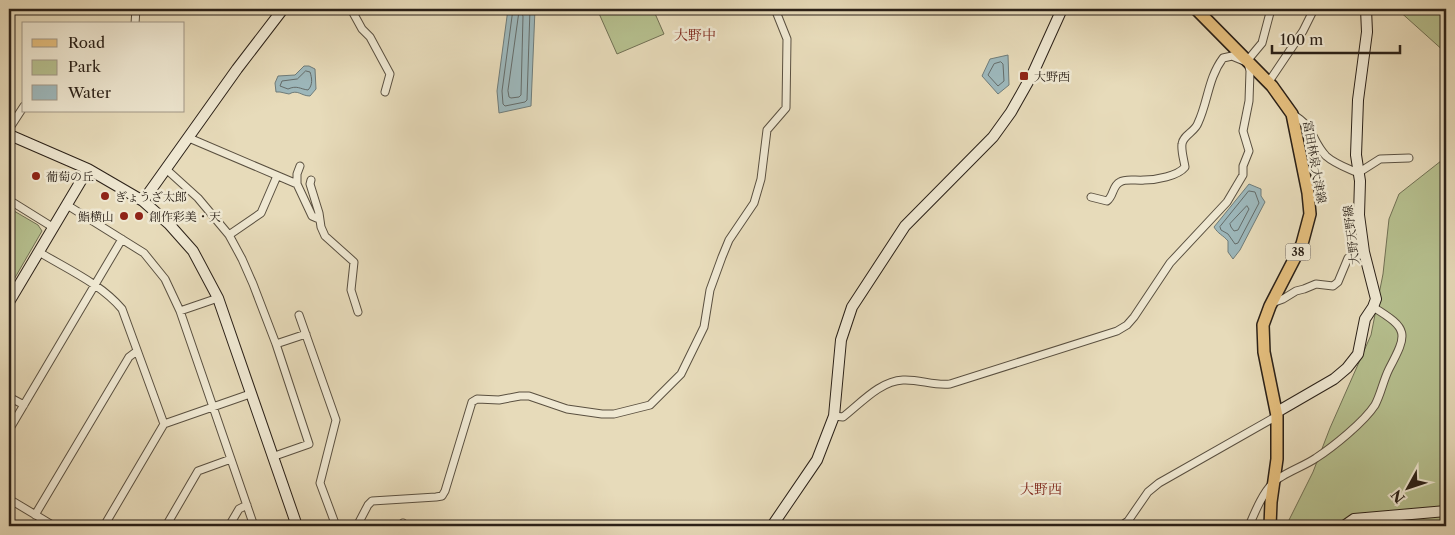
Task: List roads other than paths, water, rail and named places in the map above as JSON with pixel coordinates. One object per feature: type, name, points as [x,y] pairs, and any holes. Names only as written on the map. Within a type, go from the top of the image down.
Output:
[{"type":"main road","name":"富田林泉大津線","points":[[1196,9],[1268,83],[1292,114],[1308,194],[1310,214],[1302,244],[1271,303],[1263,325],[1264,352],[1277,414],[1277,459],[1273,482],[1270,526]]},
{"type":"street","points":[[135,22],[136,9]]},
{"type":"street","points":[[142,201],[237,69],[283,9]]},
{"type":"street","points":[[351,9],[362,29],[370,36],[390,74],[385,92]]},
{"type":"street","points":[[357,526],[372,501],[442,496],[472,402],[477,399],[499,400],[529,396],[567,408],[602,414],[614,414],[650,405],[682,374],[704,327],[710,290],[729,240],[754,203],[760,179],[767,130],[786,108],[787,39],[775,9]]},
{"type":"street","points":[[772,526],[817,460],[834,416],[841,340],[852,307],[905,226],[993,137],[1011,112],[1033,73],[1062,9]]},
{"type":"street","points":[[1247,61],[1262,43],[1271,9]]},
{"type":"street","points":[[1268,83],[1303,32],[1314,9]]},
{"type":"street","name":"大野天野線","points":[[1277,414],[1334,379],[1347,368],[1358,354],[1365,319],[1376,299],[1364,254],[1358,173],[1357,117],[1367,32],[1366,9]]},
{"type":"street","points":[[1091,197],[1107,201],[1111,198],[1116,185],[1122,181],[1146,180],[1181,173],[1185,167],[1182,145],[1184,138],[1197,126],[1218,64],[1222,58],[1232,56],[1247,61]]},
{"type":"street","points":[[834,416],[843,417],[886,384],[904,380],[940,385],[950,384],[1117,331],[1127,325],[1170,263],[1227,202],[1243,175],[1243,166],[1249,151],[1243,131],[1249,101],[1250,71],[1247,61]]},
{"type":"street","points":[[22,110],[10,133],[88,169],[142,201],[169,224],[192,251],[218,298],[296,526]]},
{"type":"street","points":[[1292,114],[1304,121],[1326,156],[1358,173],[1380,159],[1408,158]]},
{"type":"street","points":[[188,138],[297,184]]},
{"type":"street","points":[[300,166],[297,174],[297,184],[312,216],[319,219]]},
{"type":"street","points":[[9,302],[88,169]]},
{"type":"street","points":[[166,169],[198,198],[229,235],[253,284],[276,344],[309,444],[272,457]]},
{"type":"street","points":[[229,235],[261,213],[277,176]]},
{"type":"street","points":[[310,180],[325,236],[354,262],[351,290],[358,312]]},
{"type":"street","points":[[9,200],[54,228]]},
{"type":"street","points":[[67,205],[144,253],[165,279],[180,311],[254,526]]},
{"type":"street","points":[[9,430],[122,239]]},
{"type":"street","points":[[39,252],[95,286],[114,300],[122,309],[164,424]]},
{"type":"street","points":[[1271,303],[1283,299],[1296,290],[1316,284],[1333,286],[1338,282],[1348,258],[1364,254]]},
{"type":"street","points":[[180,311],[218,298]]},
{"type":"street","points":[[1249,526],[1273,482],[1330,448],[1371,411],[1403,337],[1397,322],[1373,307]]},
{"type":"street","points":[[299,314],[336,420],[320,483],[336,526]]},
{"type":"street","points":[[276,344],[306,334]]},
{"type":"street","points":[[35,515],[129,357],[137,351]]},
{"type":"street","points":[[104,526],[164,424],[250,394]]},
{"type":"street","points":[[9,397],[24,405]]},
{"type":"street","points":[[1121,526],[1128,521],[1148,492],[1159,483],[1277,414]]},
{"type":"street","points":[[166,526],[198,471],[231,459]]},
{"type":"street","points":[[9,499],[54,526]]},
{"type":"street","points":[[229,526],[239,509],[247,505]]},
{"type":"street","points":[[1344,526],[1354,519],[1446,511]]},
{"type":"street","points":[[400,526],[403,524],[406,526]]},
{"type":"water","points":[[508,9],[535,9],[531,106],[499,113],[497,91]]},
{"type":"water","points":[[1008,55],[1009,85],[998,94],[982,76],[990,59]]},
{"type":"water","points":[[304,66],[315,69],[316,89],[310,96],[297,92],[289,94],[276,92],[275,83],[278,76],[295,75]]},
{"type":"water","points":[[1249,184],[1261,189],[1261,196],[1265,202],[1240,250],[1233,259],[1228,252],[1228,241],[1214,227]]},
{"type":"place","name":"大野西","points":[[1024,76]]},
{"type":"place","name":"葡萄の丘","points":[[36,176]]},
{"type":"place","name":"ぎょうざ太郎","points":[[105,196]]},
{"type":"place","name":"鮨横山","points":[[124,216]]},
{"type":"place","name":"創作彩美・天","points":[[139,216]]},
{"type":"district","name":"大野中","points":[[695,35]]},
{"type":"district","name":"大野西","points":[[1041,489]]}]
